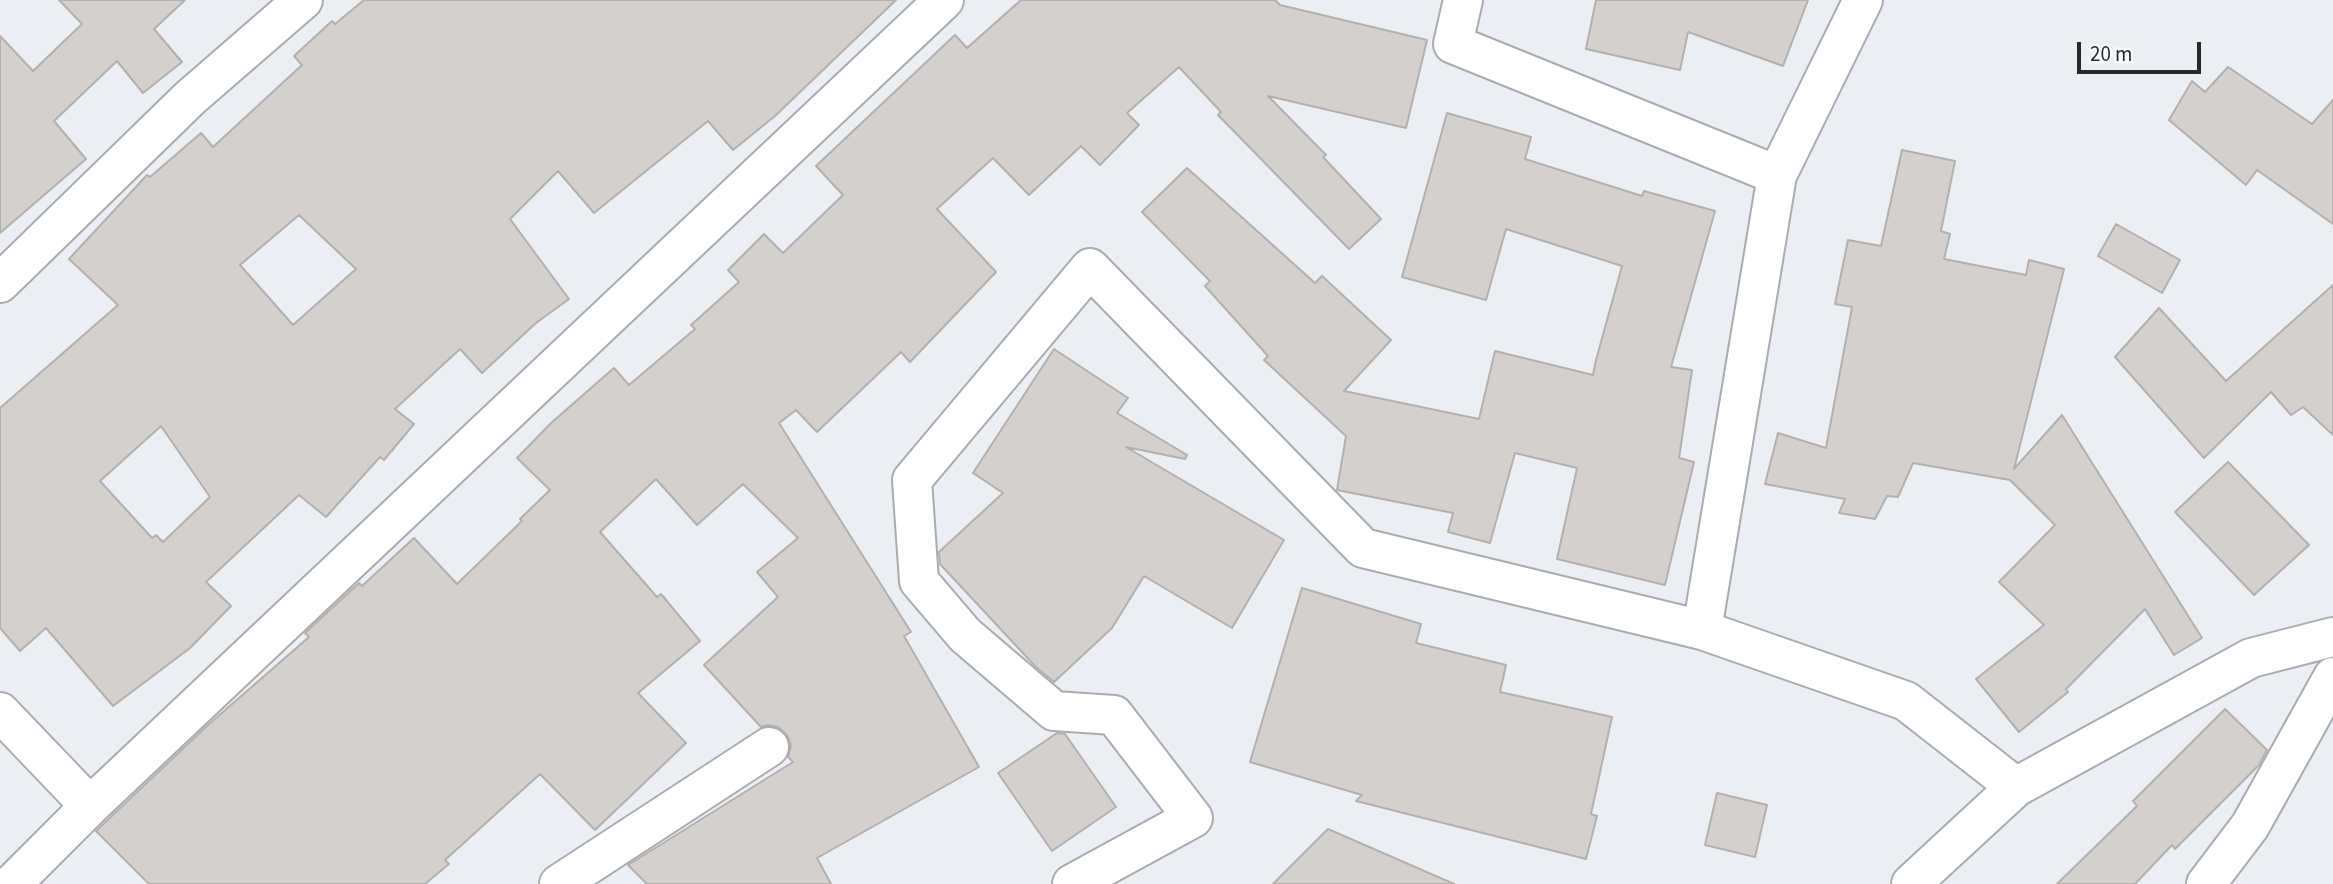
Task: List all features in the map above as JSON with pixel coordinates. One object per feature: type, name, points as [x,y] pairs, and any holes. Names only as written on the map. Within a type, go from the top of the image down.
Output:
[{"type":"street","points":[[0,283],[190,97],[303,0]]},
{"type":"street","points":[[12,884],[90,806],[944,0]]},
{"type":"street","points":[[1463,0],[1453,44],[1777,175]]},
{"type":"street","points":[[1702,630],[1777,175],[1863,0]]},
{"type":"street","points":[[1072,884],[1193,818],[1114,715],[1054,711],[965,635],[919,581],[912,480],[1090,268],[1363,548],[1702,630],[1906,701],[2015,787]]},
{"type":"street","points":[[1911,884],[2015,787],[2250,658],[2333,638]]},
{"type":"street","points":[[2206,884],[2250,826],[2333,677]]},
{"type":"street","points":[[0,712],[90,806]]},
{"type":"street","points":[[559,884],[769,747]]},
{"type":"building","points":[[59,0],[185,0],[154,29],[182,62],[143,93],[117,61],[54,121],[86,159],[0,233],[0,36],[33,71],[82,24]]},
{"type":"building","points":[[364,0],[896,0],[775,116],[733,150],[708,121],[594,213],[558,171],[510,219],[569,299],[536,323],[482,373],[460,349],[395,409],[414,424],[384,460],[380,457],[326,517],[299,495],[206,582],[231,606],[190,648],[113,706],[46,628],[20,651],[0,628],[0,408],[118,305],[69,259],[147,175],[150,177],[201,133],[213,147],[302,65],[294,56],[332,21],[335,24]],"holes":[[[299,215],[356,269],[293,325],[240,265]],[[161,426],[210,497],[163,542],[156,535],[152,538],[100,481]]]},
{"type":"building","points":[[1021,0],[1275,0],[1280,5],[1427,40],[1406,128],[1268,96],[1326,155],[1323,157],[1381,219],[1349,249],[1218,115],[1221,112],[1179,67],[1127,113],[1139,125],[1100,165],[1081,146],[1029,195],[993,158],[937,209],[996,272],[910,362],[901,352],[817,432],[796,410],[779,423],[911,632],[904,636],[979,767],[817,858],[831,884],[647,884],[628,865],[793,762],[788,757],[791,745],[787,735],[778,727],[761,727],[704,665],[778,597],[757,572],[798,538],[743,484],[697,525],[656,479],[600,532],[657,597],[661,594],[700,641],[638,693],[686,743],[595,830],[540,774],[445,860],[449,864],[425,884],[149,884],[96,831],[208,725],[309,637],[305,633],[359,583],[362,586],[414,538],[457,584],[550,490],[517,458],[551,423],[614,368],[629,385],[695,329],[691,325],[739,282],[728,270],[764,234],[783,253],[843,195],[816,166],[955,35],[967,48]]},
{"type":"building","points":[[1596,0],[1808,0],[1783,66],[1688,32],[1680,70],[1586,49]]},
{"type":"building","points":[[2228,67],[2312,124],[2333,100],[2333,224],[2257,170],[2246,185],[2169,120],[2192,81],[2205,92]]},
{"type":"building","points":[[1447,113],[1531,137],[1525,159],[1642,196],[1644,191],[1715,211],[1671,367],[1692,370],[1679,458],[1694,462],[1665,585],[1557,559],[1577,468],[1515,453],[1490,543],[1448,532],[1453,513],[1337,490],[1346,436],[1264,360],[1268,356],[1205,286],[1210,281],[1142,212],[1187,168],[1315,283],[1322,276],[1391,340],[1344,391],[1479,419],[1495,351],[1593,375],[1622,266],[1506,229],[1486,300],[1402,277]]},
{"type":"building","points":[[1902,150],[1955,161],[1941,231],[1950,234],[1944,259],[2026,275],[2029,260],[2064,269],[2014,469],[2062,415],[2202,638],[2174,655],[2145,609],[2066,689],[2068,692],[2019,732],[1976,679],[2044,625],[1999,582],[2055,525],[2010,480],[1913,463],[1898,497],[1887,496],[1875,519],[1839,513],[1845,499],[1765,484],[1778,433],[1826,448],[1852,307],[1835,304],[1848,240],[1881,246]]},
{"type":"building","points":[[2116,224],[2180,260],[2162,293],[2098,256]]},
{"type":"building","points":[[2333,285],[2333,435],[2303,407],[2291,415],[2271,392],[2204,458],[2115,357],[2159,308],[2226,381]]},
{"type":"building","points":[[1054,349],[1128,398],[1117,413],[1187,455],[1185,459],[1126,447],[1284,540],[1232,628],[1144,576],[1112,628],[1054,682],[1035,666],[940,564],[939,552],[1003,493],[973,473]]},
{"type":"building","points":[[2228,462],[2309,545],[2254,595],[2175,512]]},
{"type":"building","points":[[1302,588],[1421,624],[1416,643],[1506,665],[1500,692],[1612,717],[1591,814],[1597,816],[1586,859],[1356,801],[1362,795],[1250,762]]},
{"type":"building","points":[[2225,709],[2267,750],[2259,765],[2175,849],[2172,845],[2135,884],[2057,884],[2137,806],[2133,801]]},
{"type":"building","points":[[1057,733],[1065,734],[1116,807],[1052,851],[998,773]]},
{"type":"building","points":[[1717,793],[1767,805],[1755,857],[1705,845]]},
{"type":"building","points":[[1328,829],[1454,884],[1273,884]]}]
